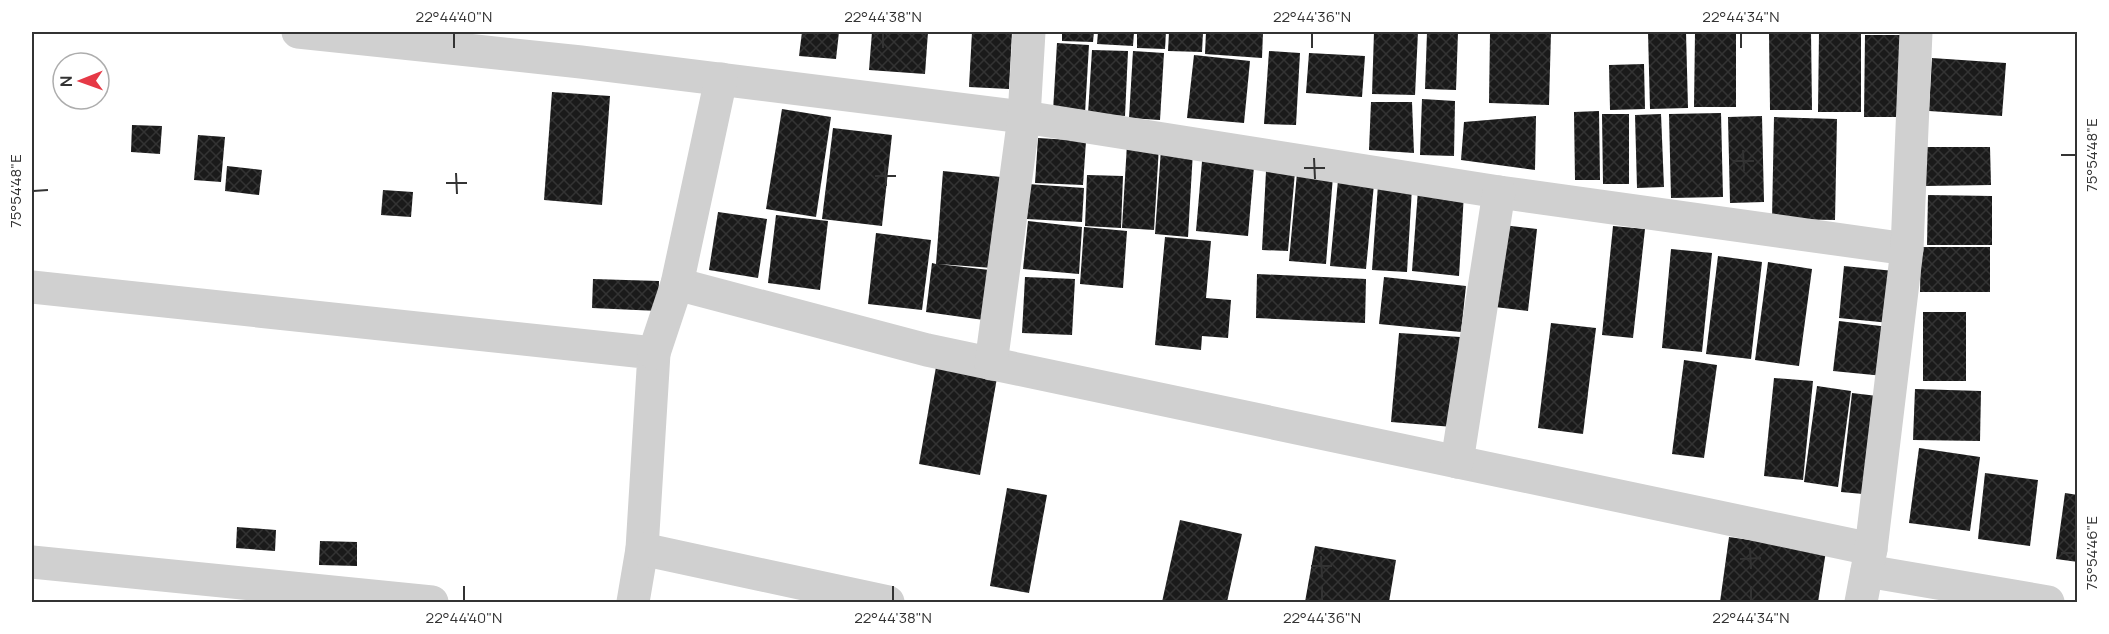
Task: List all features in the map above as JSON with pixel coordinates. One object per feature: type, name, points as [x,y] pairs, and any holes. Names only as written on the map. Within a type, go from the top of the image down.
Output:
[{"type":"street","points":[[298,32],[581,62],[1024,117],[1499,192],[1907,249]]},
{"type":"street","points":[[992,364],[1024,117],[1029,32]]},
{"type":"street","points":[[1861,603],[1869,560],[1907,249],[1916,32]]},
{"type":"street","points":[[633,603],[642,549],[654,353],[676,284],[721,79]]},
{"type":"street","points":[[1457,462],[1499,192]]},
{"type":"street","points":[[676,284],[927,350],[1457,462],[2048,603]]},
{"type":"street","points":[[32,287],[654,353]]},
{"type":"street","points":[[642,549],[888,603]]},
{"type":"street","points":[[32,562],[432,603]]},
{"type":"building","points":[[802,32],[839,32],[836,59],[799,56]]},
{"type":"building","points":[[872,32],[928,32],[925,74],[869,70]]},
{"type":"building","points":[[972,32],[1012,32],[1009,89],[969,87]]},
{"type":"building","points":[[1062,32],[1094,32],[1093,42],[1062,41]]},
{"type":"building","points":[[1098,32],[1134,32],[1133,46],[1097,44]]},
{"type":"building","points":[[1137,32],[1166,32],[1165,49],[1137,48]]},
{"type":"building","points":[[1169,32],[1203,32],[1202,52],[1168,51]]},
{"type":"building","points":[[1206,32],[1263,32],[1262,58],[1205,54]]},
{"type":"building","points":[[1374,32],[1418,32],[1415,95],[1372,94]]},
{"type":"building","points":[[1427,32],[1458,32],[1456,90],[1425,89]]},
{"type":"building","points":[[1490,32],[1551,32],[1549,105],[1489,103]]},
{"type":"building","points":[[1648,32],[1686,32],[1688,108],[1650,109]]},
{"type":"building","points":[[1695,32],[1736,32],[1736,107],[1694,107]]},
{"type":"building","points":[[1769,32],[1811,32],[1812,110],[1770,110]]},
{"type":"building","points":[[1819,32],[1861,32],[1861,112],[1818,112]]},
{"type":"building","points":[[1865,35],[1903,35],[1903,117],[1864,117]]},
{"type":"building","points":[[1057,43],[1089,45],[1085,113],[1053,111]]},
{"type":"building","points":[[1092,50],[1128,51],[1125,116],[1088,114]]},
{"type":"building","points":[[1133,51],[1164,53],[1160,120],[1129,118]]},
{"type":"building","points":[[1269,51],[1300,53],[1296,125],[1264,124]]},
{"type":"building","points":[[1309,53],[1365,56],[1362,97],[1306,93]]},
{"type":"building","points":[[1194,55],[1250,61],[1244,123],[1187,118]]},
{"type":"building","points":[[1932,58],[2006,63],[2002,116],[1929,111]]},
{"type":"building","points":[[1644,64],[1645,109],[1610,110],[1609,65]]},
{"type":"building","points":[[552,92],[610,96],[602,205],[544,200]]},
{"type":"building","points":[[1422,99],[1455,101],[1454,156],[1420,155]]},
{"type":"building","points":[[1371,102],[1412,102],[1414,153],[1369,150]]},
{"type":"building","points":[[782,109],[831,117],[816,217],[766,209]]},
{"type":"building","points":[[1599,111],[1600,180],[1575,180],[1574,112]]},
{"type":"building","points":[[1721,113],[1723,197],[1671,198],[1669,114]]},
{"type":"building","points":[[1602,114],[1629,114],[1629,184],[1603,184]]},
{"type":"building","points":[[1661,114],[1664,187],[1637,188],[1635,115]]},
{"type":"building","points":[[1536,116],[1535,170],[1461,160],[1464,122]]},
{"type":"building","points":[[1762,116],[1764,202],[1730,203],[1728,117]]},
{"type":"building","points":[[1774,117],[1837,119],[1835,220],[1772,219]]},
{"type":"building","points":[[132,125],[162,126],[160,154],[131,152]]},
{"type":"building","points":[[833,128],[892,135],[882,226],[822,219]]},
{"type":"building","points":[[198,135],[225,137],[221,182],[194,180]]},
{"type":"building","points":[[1038,138],[1086,141],[1083,185],[1035,183]]},
{"type":"building","points":[[1127,144],[1159,146],[1154,230],[1122,228]]},
{"type":"building","points":[[1925,147],[1990,147],[1991,185],[1925,186]]},
{"type":"building","points":[[1161,149],[1193,151],[1188,237],[1155,234]]},
{"type":"building","points":[[1203,150],[1255,155],[1248,236],[1196,231]]},
{"type":"building","points":[[227,166],[262,170],[259,195],[225,191]]},
{"type":"building","points":[[943,171],[1001,177],[993,268],[938,264],[998,271],[991,321],[926,312],[932,263],[936,264]]},
{"type":"building","points":[[1266,171],[1295,172],[1288,251],[1262,250]]},
{"type":"building","points":[[1297,173],[1333,176],[1326,264],[1289,261]]},
{"type":"building","points":[[1087,175],[1123,176],[1121,228],[1085,226]]},
{"type":"building","points":[[1338,180],[1374,184],[1366,269],[1330,266]]},
{"type":"building","points":[[1028,184],[1084,188],[1082,222],[1027,219]]},
{"type":"building","points":[[1378,185],[1412,188],[1407,272],[1372,270]]},
{"type":"building","points":[[383,190],[413,192],[411,217],[381,215]]},
{"type":"building","points":[[1418,190],[1464,194],[1459,276],[1412,271]]},
{"type":"building","points":[[1928,195],[1992,196],[1992,245],[1927,245]]},
{"type":"building","points":[[718,212],[767,219],[758,278],[709,270]]},
{"type":"building","points":[[776,215],[828,221],[820,290],[768,283]]},
{"type":"building","points":[[1028,221],[1082,227],[1079,274],[1023,269]]},
{"type":"building","points":[[1503,225],[1537,229],[1528,311],[1495,307]]},
{"type":"building","points":[[1613,226],[1645,229],[1633,338],[1602,335]]},
{"type":"building","points":[[1084,227],[1127,231],[1123,288],[1080,284]]},
{"type":"building","points":[[876,233],[931,240],[922,310],[868,304]]},
{"type":"building","points":[[1165,237],[1211,241],[1206,298],[1231,300],[1228,338],[1202,336],[1201,350],[1155,345]]},
{"type":"building","points":[[1921,247],[1990,247],[1990,292],[1920,292]]},
{"type":"building","points":[[1671,249],[1712,253],[1702,352],[1662,348]]},
{"type":"building","points":[[1718,256],[1762,262],[1751,359],[1706,354]]},
{"type":"building","points":[[1768,262],[1812,269],[1799,366],[1755,360]]},
{"type":"building","points":[[1844,266],[1894,271],[1890,323],[1839,318]]},
{"type":"building","points":[[1257,274],[1366,279],[1365,323],[1256,318]]},
{"type":"building","points":[[1025,277],[1075,279],[1072,335],[1022,333]]},
{"type":"building","points":[[1384,277],[1466,286],[1461,332],[1379,324]]},
{"type":"building","points":[[593,279],[659,281],[658,311],[592,308]]},
{"type":"building","points":[[1923,312],[1966,312],[1966,381],[1923,381]]},
{"type":"building","points":[[1839,321],[1889,327],[1884,376],[1833,371]]},
{"type":"building","points":[[1551,323],[1596,328],[1583,434],[1538,428]]},
{"type":"building","points":[[1399,333],[1460,337],[1453,427],[1391,422]]},
{"type":"building","points":[[1684,360],[1717,365],[1704,458],[1672,454]]},
{"type":"building","points":[[937,361],[998,372],[980,475],[919,464]]},
{"type":"building","points":[[1774,378],[1813,381],[1803,480],[1764,476]]},
{"type":"building","points":[[1817,386],[1851,391],[1838,487],[1804,482]]},
{"type":"building","points":[[1915,389],[1981,391],[1980,441],[1913,440]]},
{"type":"building","points":[[1852,393],[1886,397],[1874,495],[1841,492]]},
{"type":"building","points":[[1919,448],[1980,457],[1970,531],[1909,523]]},
{"type":"building","points":[[1985,473],[2038,480],[2030,546],[1978,539]]},
{"type":"building","points":[[1007,488],[1047,495],[1029,593],[990,586]]},
{"type":"building","points":[[2065,493],[2078,495],[2078,562],[2056,559]]},
{"type":"building","points":[[1180,520],[1242,534],[1227,602],[1162,602]]},
{"type":"building","points":[[237,527],[276,530],[275,551],[236,548]]},
{"type":"building","points":[[1729,537],[1826,551],[1818,602],[1720,602]]},
{"type":"building","points":[[320,541],[357,542],[357,566],[319,565]]},
{"type":"building","points":[[1315,546],[1396,560],[1389,602],[1305,602]]}]
